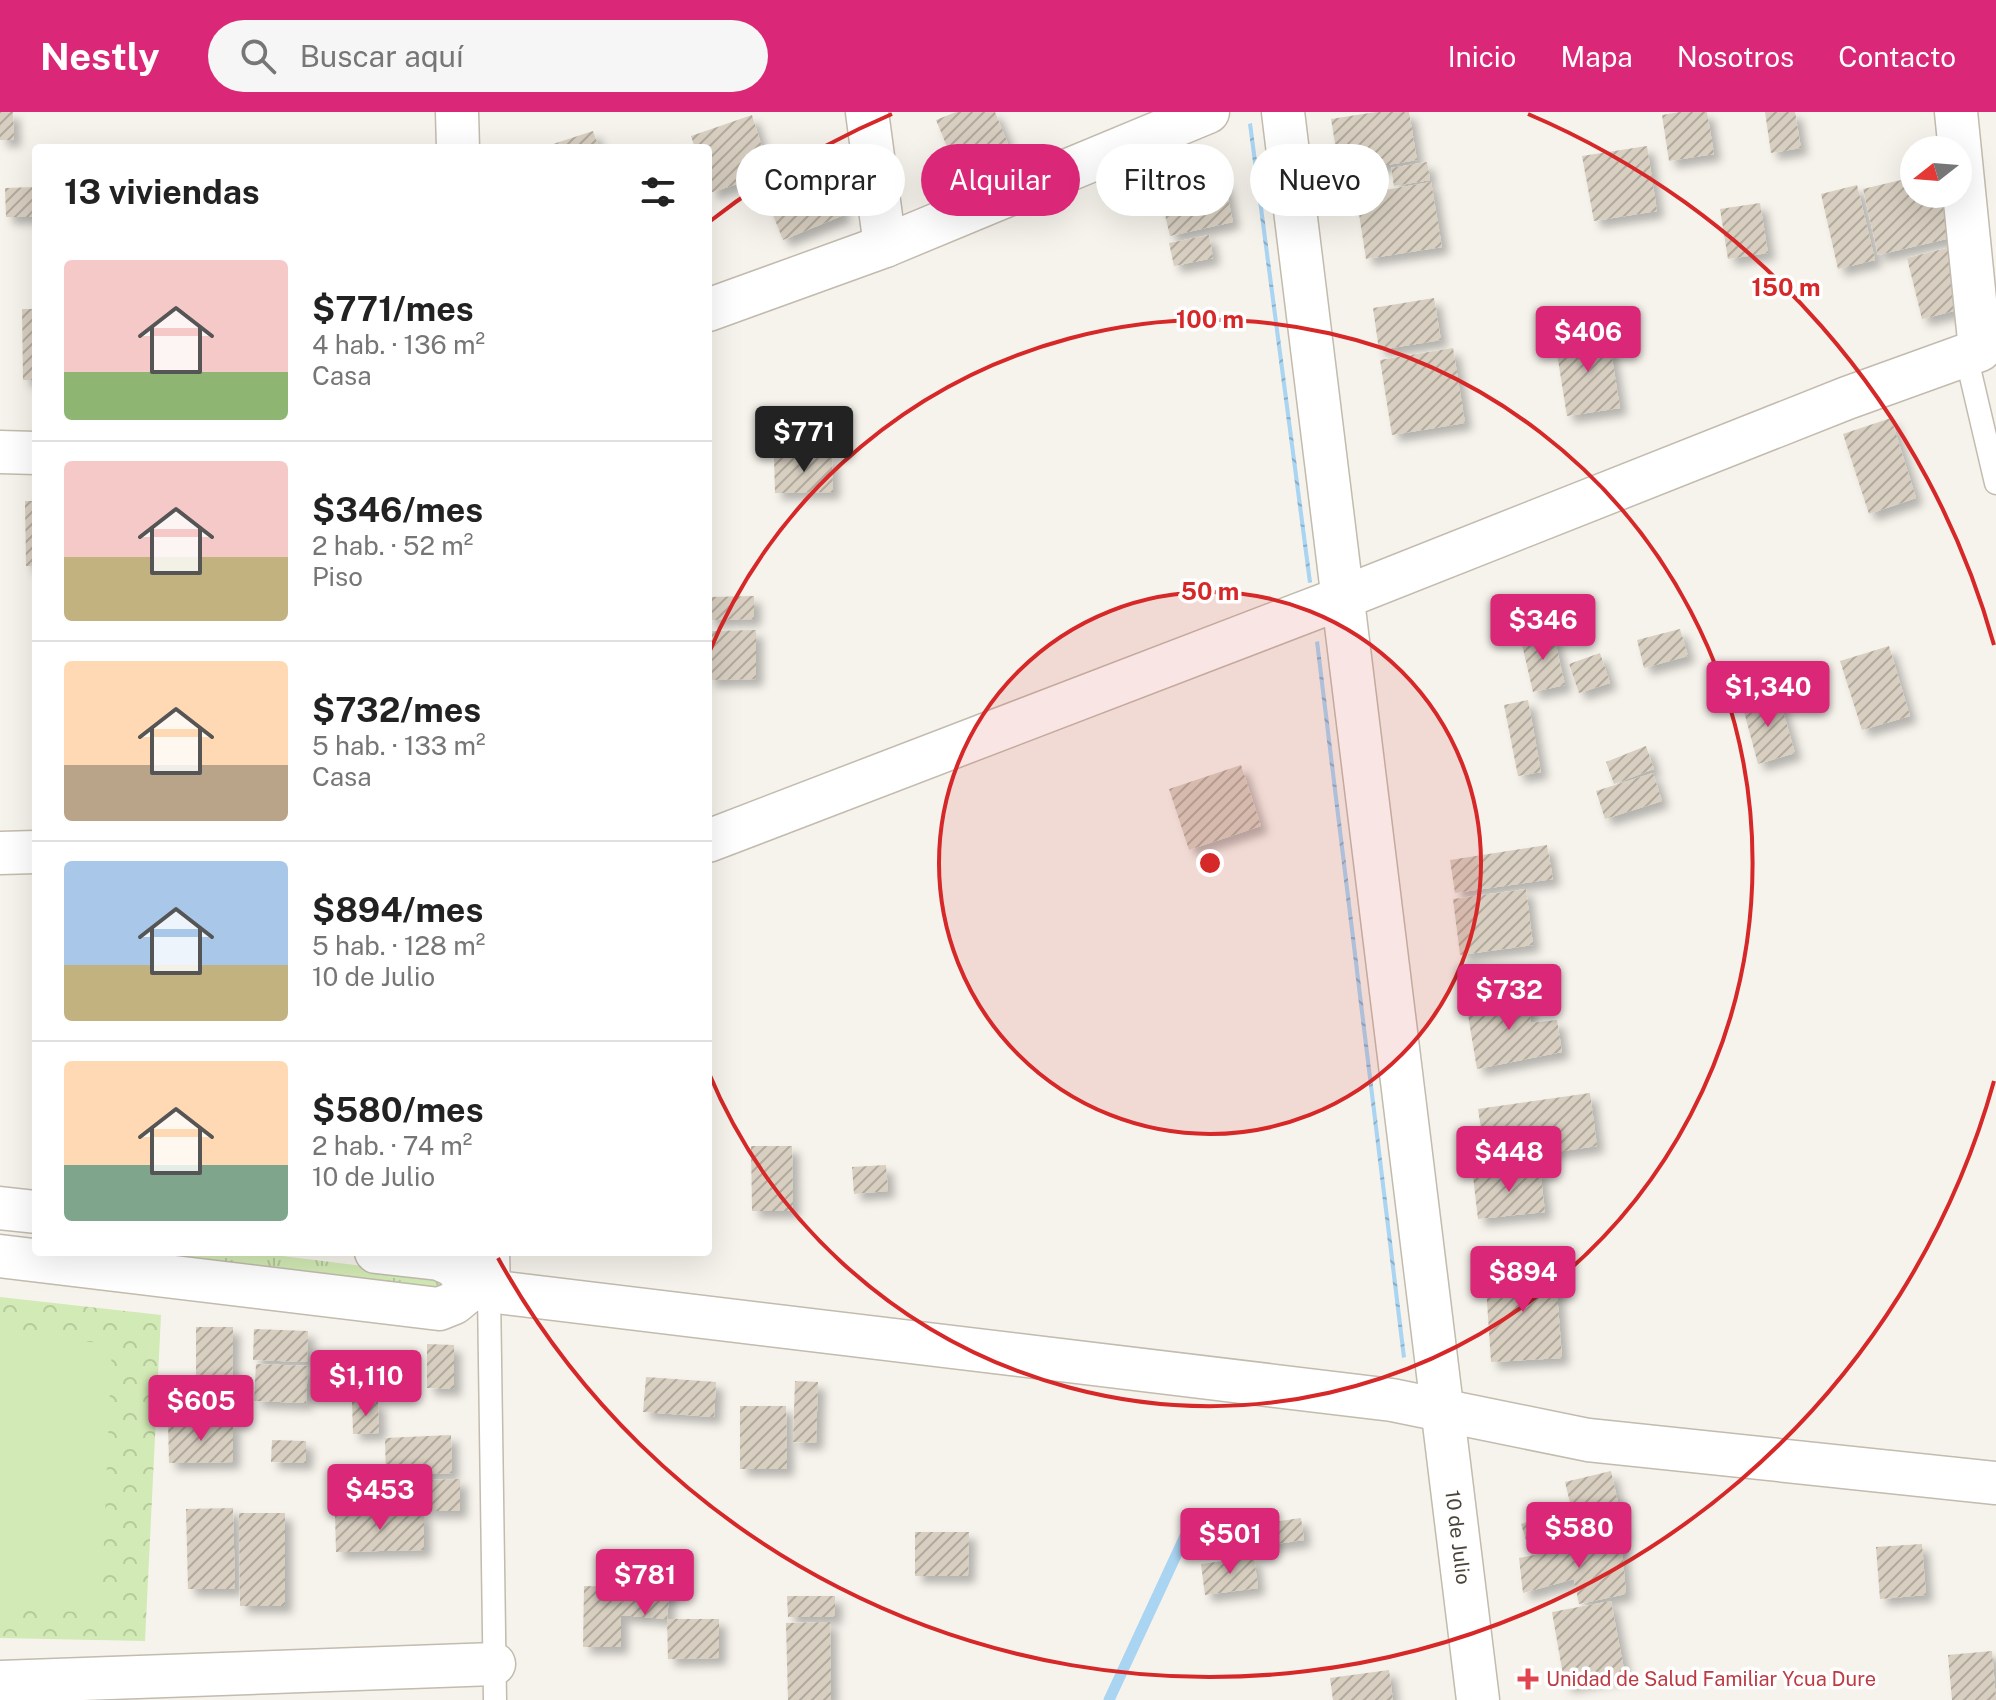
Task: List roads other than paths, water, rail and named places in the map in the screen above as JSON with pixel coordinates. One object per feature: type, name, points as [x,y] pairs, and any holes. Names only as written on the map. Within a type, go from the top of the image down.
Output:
[{"type":"street","points":[[457,112],[458,144]]},
{"type":"street","points":[[867,112],[885,246]]},
{"type":"street","points":[[712,309],[885,246],[1208,112]]},
{"type":"street","name":"10 de Julio","points":[[1283,112],[1478,1700]]},
{"type":"street","points":[[712,839],[1342,598],[1832,404],[1981,356],[1956,112]]},
{"type":"street","points":[[0,452],[32,453]]},
{"type":"street","points":[[0,853],[32,852]]},
{"type":"street","points":[[0,1208],[32,1212]]},
{"type":"street","points":[[0,1256],[439,1309],[454,1303],[483,1278]]},
{"type":"street","points":[[412,1256],[439,1259],[483,1278],[1376,1398],[1439,1392],[1588,1440],[1996,1483]]},
{"type":"street","points":[[0,1682],[495,1682]]},
{"type":"lane","points":[[1981,356],[1996,483]]},
{"type":"lane","points":[[483,1278],[495,1682]]},
{"type":"water","points":[[1252,123],[1255,144],[1251,144],[1248,124]]},
{"type":"water","points":[[1260,216],[1264,216],[1312,582],[1308,583]]},
{"type":"water","points":[[1319,641],[1406,1357],[1402,1358],[1315,642]]},
{"type":"waterway","points":[[1109,1700],[1186,1534]]},
{"type":"place","name":"Unidad de Salud Familiar Ycua Dure","points":[[1528,1679]]}]
